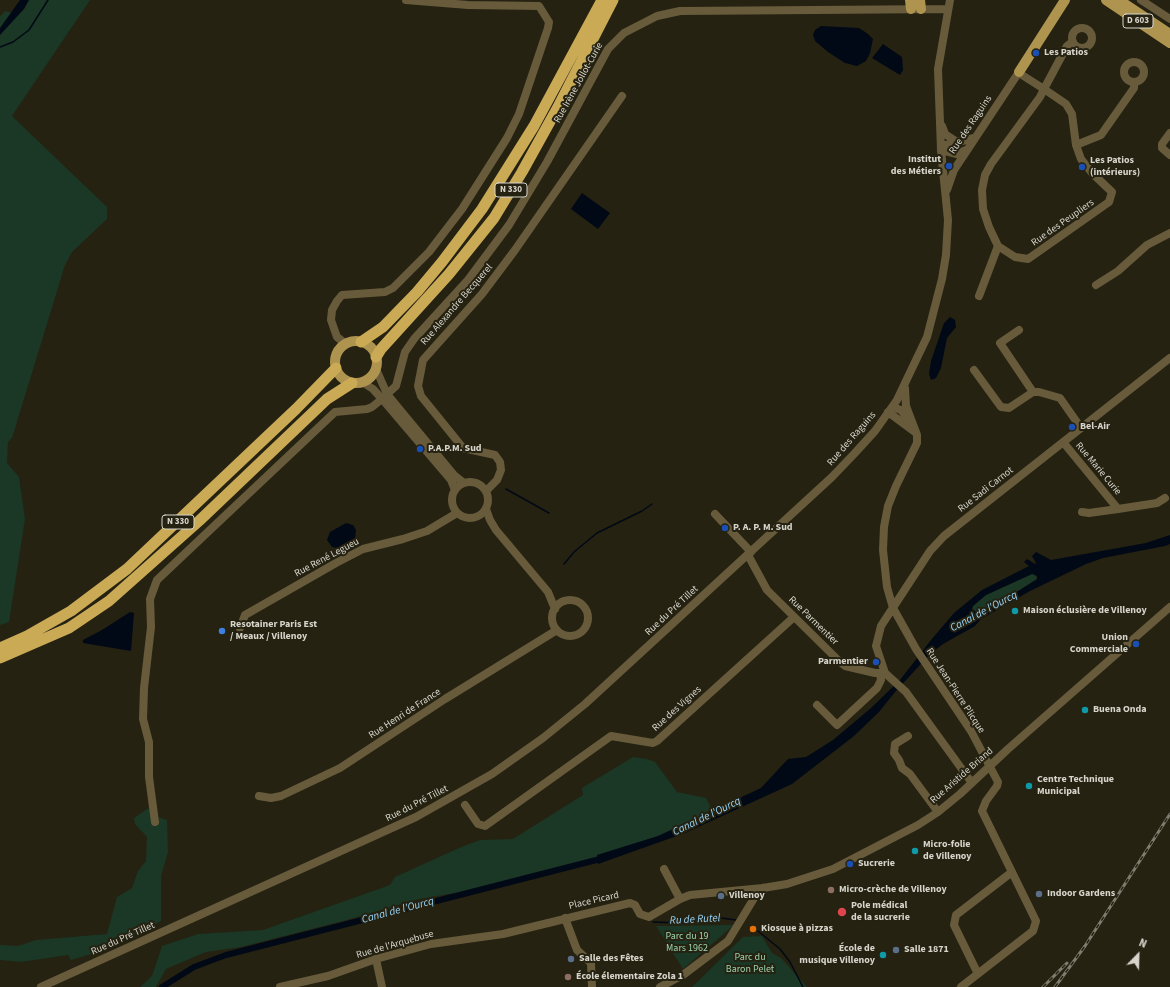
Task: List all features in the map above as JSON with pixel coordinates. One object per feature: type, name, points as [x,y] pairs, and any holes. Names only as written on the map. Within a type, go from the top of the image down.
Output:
[{"type":"highway","points":[[582,39],[588,14],[595,0]]},
{"type":"highway","name":"N 330","points":[[361,342],[383,327],[400,311],[467,231],[505,175],[582,39],[602,0]]},
{"type":"highway","name":"N 330","points":[[376,357],[381,349],[449,274],[494,218],[555,113],[613,0]]},
{"type":"highway","name":"N 330","points":[[0,648],[27,636],[71,612],[127,569],[296,409],[336,368]]},
{"type":"highway","name":"N 330","points":[[0,658],[69,628],[109,601],[200,521],[327,399],[357,383]]},
{"type":"main road","points":[[1019,72],[1065,0]]},
{"type":"main road","name":"D 603","points":[[1106,0],[1170,43]]},
{"type":"main road","name":"D 603","points":[[1119,0],[1170,34]]},
{"type":"main road","points":[[361,342],[371,348],[376,357],[376,369]]},
{"type":"main road","name":"N 330","points":[[336,368],[337,354],[346,344],[361,342]]},
{"type":"main road","points":[[336,368],[342,377],[357,383]]},
{"type":"main road","name":"N 330","points":[[357,383],[368,380],[376,369]]},
{"type":"street","points":[[346,344],[337,337],[331,320],[332,310],[337,301],[342,295],[385,292],[393,288],[429,252],[462,209],[507,138],[519,114],[548,28],[549,22],[539,6],[468,5],[406,0]]},
{"type":"street","name":"Rue des Raguins","points":[[749,554],[838,471],[875,430],[890,409],[906,381],[927,337],[946,255],[948,220],[941,150],[938,69],[950,0]]},
{"type":"street","points":[[1141,0],[1170,18]]},
{"type":"street","name":"Rue Irène Jollot-Curie","points":[[384,396],[396,386],[405,352],[414,339],[468,280],[509,225],[547,162],[608,49],[624,33],[657,16],[680,10],[915,4],[948,9]]},
{"type":"street","points":[[978,296],[978,286],[998,246],[989,227],[983,209],[982,190],[986,175],[991,164],[1040,98],[1067,46],[1072,42]]},
{"type":"street","name":"Rue des Raguins","points":[[946,192],[954,170],[966,150],[1019,72]]},
{"type":"street","name":"Rue des Peupliers","points":[[998,246],[1015,257],[1028,259],[1109,202],[1112,192],[1092,173],[1081,159],[1076,145],[1072,114],[1066,104],[1019,72]]},
{"type":"street","points":[[1076,145],[1101,134],[1134,88],[1134,82]]},
{"type":"street","name":"Rue Alexandre Becquerel","points":[[486,491],[497,480],[501,470],[500,462],[495,455],[463,448],[421,396],[418,386],[423,360],[482,294],[515,250],[622,96]]},
{"type":"street","points":[[940,124],[945,134],[958,142]]},
{"type":"street","points":[[1170,132],[1162,144],[1162,148],[1170,155]]},
{"type":"street","points":[[941,150],[946,145],[974,138]]},
{"type":"street","points":[[941,150],[956,154],[966,150]]},
{"type":"street","points":[[1096,285],[1118,271],[1147,245],[1170,233]]},
{"type":"street","points":[[1019,330],[1000,343],[1033,392]]},
{"type":"street","name":"Rue Sadi Carnot","points":[[885,674],[876,646],[881,626],[930,551],[944,536],[1170,358]]},
{"type":"street","points":[[376,369],[384,396],[450,480],[455,490]]},
{"type":"street","points":[[974,370],[1001,407],[1009,408],[1033,392],[1039,392],[1060,398],[1081,428]]},
{"type":"street","points":[[906,381],[904,396],[906,406],[917,435]]},
{"type":"street","points":[[357,383],[373,389],[384,396],[451,471],[464,483]]},
{"type":"street","points":[[155,822],[149,777],[149,742],[143,720],[144,688],[151,626],[150,599],[155,584],[335,412],[367,409],[372,407],[384,396]]},
{"type":"street","points":[[890,409],[901,410],[914,426]]},
{"type":"street","points":[[890,409],[917,435]]},
{"type":"street","name":"Rue Jean-Pierre Plicque","points":[[917,435],[915,451],[896,486],[888,506],[884,527],[884,570],[893,608],[916,649],[971,731],[998,782],[998,786],[986,801],[982,811],[1036,920],[1033,931],[961,987]]},
{"type":"street","name":"Rue Marie Curie","points":[[1063,442],[1118,509]]},
{"type":"street","points":[[496,530],[487,523],[475,518],[465,518],[457,513],[452,502],[455,490],[464,483],[476,483],[486,491],[488,500],[486,509],[496,530],[548,592],[563,602]]},
{"type":"street","name":"Rue Marie Curie","points":[[1082,512],[1089,514],[1157,503],[1165,498]]},
{"type":"street","points":[[475,518],[486,509]]},
{"type":"street","name":"Rue René Legueu","points":[[240,628],[244,615],[336,563],[363,549],[403,539],[428,530],[457,513]]},
{"type":"street","name":"Rue Parmentier","points":[[715,514],[749,554],[767,590],[840,662],[845,666],[885,674],[906,692],[972,783]]},
{"type":"street","name":"Rue du Pré Tillet","points":[[41,987],[416,817],[492,774],[543,738],[585,704],[749,554]]},
{"type":"street","points":[[548,592],[555,609]]},
{"type":"street","points":[[574,601],[584,607],[587,612],[587,624],[579,634],[573,636],[561,634],[556,630],[552,620],[555,609],[563,602],[574,601]]},
{"type":"street","name":"Rue Aristide Briand","points":[[640,914],[649,918],[680,899],[699,894],[763,888],[787,884],[833,869],[918,825],[938,812],[972,783],[1170,607]]},
{"type":"street","name":"Rue des Vignes","points":[[465,805],[478,824],[485,826],[611,736],[653,743],[658,741],[794,617]]},
{"type":"street","name":"Rue Henri de France","points":[[259,796],[271,798],[282,796],[340,768],[445,699],[556,630]]},
{"type":"street","points":[[816,705],[837,725],[878,688],[885,674]]},
{"type":"street","points":[[908,736],[896,744],[894,753],[902,768],[910,774],[938,812]]},
{"type":"street","points":[[664,869],[680,899]]},
{"type":"street","points":[[978,974],[954,925],[956,915],[1012,872]]},
{"type":"street","points":[[660,987],[683,975],[728,941],[756,895],[763,888]]},
{"type":"street","name":"Place Picard","points":[[592,987],[591,963],[577,950],[564,918],[630,902],[635,905],[640,914]]},
{"type":"street","name":"Rue de l'Arquebuse","points":[[280,987],[328,976],[376,959],[431,944],[503,934],[564,918]]},
{"type":"street","points":[[376,959],[382,987]]},
{"type":"green space","points":[[23,0],[90,0],[12,116],[107,207],[107,219],[72,252],[65,265],[12,438],[8,442],[7,463],[19,477],[25,519],[9,622],[0,625],[0,16],[5,11],[13,13]]},
{"type":"green space","points":[[1035,574],[1037,579],[998,604],[978,614],[972,609],[973,606],[986,595]]},
{"type":"green space","points":[[633,757],[655,762],[677,792],[706,798],[711,808],[698,822],[622,850],[515,883],[419,899],[343,921],[241,947],[206,952],[166,969],[156,987],[140,987],[152,976],[162,946],[198,934],[263,930],[390,885],[395,877],[480,840],[513,839],[583,795],[582,788]]},
{"type":"green space","points":[[152,808],[152,815],[167,820],[168,852],[161,876],[161,921],[105,950],[71,960],[68,955],[21,962],[0,960],[0,945],[18,946],[36,940],[107,934],[117,897],[132,888],[138,871],[146,861],[147,837],[135,824],[134,818],[147,809]]},
{"type":"green space","name":"Parc du 19 Mars 1962","points":[[734,925],[683,969],[656,926]]},
{"type":"green space","name":"Parc du Baron Pelet","points":[[762,936],[772,953],[781,958],[807,987],[692,987],[743,937]]},
{"type":"water","points":[[20,0],[29,0],[24,9],[0,35],[0,28]]},
{"type":"water","points":[[821,26],[859,28],[868,34],[873,39],[870,53],[866,61],[857,66],[845,63],[828,52],[815,41],[813,35],[815,30]]},
{"type":"water","points":[[883,44],[902,57],[903,70],[900,75],[872,58]]},
{"type":"water","points":[[582,193],[610,213],[598,229],[571,209]]},
{"type":"water","points":[[950,317],[955,320],[956,327],[947,338],[941,368],[936,378],[931,380],[929,374],[931,361],[944,323]]},
{"type":"water","points":[[346,523],[353,525],[356,530],[355,538],[337,548],[332,547],[327,540],[330,532]]},
{"type":"water","points":[[1170,535],[1170,544],[1165,546],[1103,558],[1086,564],[1030,591],[981,619],[975,626],[943,644],[931,653],[895,692],[879,712],[854,736],[792,784],[685,833],[598,864],[597,855],[658,836],[761,788],[788,759],[806,757],[833,740],[871,708],[900,680],[954,613],[982,590],[1029,566],[1024,562],[1027,559],[1035,564],[1036,563],[1032,556],[1036,552],[1051,560],[1146,543]],"holes":[[[1032,574],[1037,576],[1037,579],[998,604],[979,614],[972,609],[973,606],[986,595]]]},
{"type":"water","points":[[130,612],[134,613],[131,651],[83,643],[83,640]]},
{"type":"waterway","name":"Ru de Rutel","points":[[0,47],[13,42],[29,30],[48,0]]},
{"type":"waterway","points":[[506,489],[549,513]]},
{"type":"waterway","points":[[564,564],[574,552],[597,533],[642,511],[652,504]]},
{"type":"waterway","name":"Canal de l'Ourcq","points":[[162,987],[194,967],[226,955],[604,858]]},
{"type":"waterway","name":"Ru de Rutel","points":[[653,922],[680,923],[721,918],[736,920]]},
{"type":"waterway","name":"Ru de Rutel","points":[[758,931],[780,949],[790,962],[803,987]]},
{"type":"railway","points":[[1055,987],[1085,946],[1170,814]]},
{"type":"railway","points":[[1043,987],[1067,963]]},
{"type":"place","name":"Les Patios","points":[[1036,53]]},
{"type":"place","name":"Institut des Métiers","points":[[949,166]]},
{"type":"place","name":"Les Patios (intérieurs)","points":[[1082,167]]},
{"type":"place","name":"Bel-Air","points":[[1072,427]]},
{"type":"place","name":"P.A.P.M. Sud","points":[[420,449]]},
{"type":"place","name":"P. A. P. M. Sud","points":[[725,528]]},
{"type":"place","name":"Maison éclusière de Villenoy","points":[[1015,611]]},
{"type":"place","name":"Resotainer Paris Est / Meaux / Villenoy","points":[[222,631]]},
{"type":"place","name":"Union Commerciale","points":[[1136,644]]},
{"type":"place","name":"Parmentier","points":[[876,662]]},
{"type":"place","name":"Buena Onda","points":[[1085,710]]},
{"type":"place","name":"Centre Technique Municipal","points":[[1029,786]]},
{"type":"place","name":"Micro-folie de Villenoy","points":[[915,851]]},
{"type":"place","name":"Sucrerie","points":[[850,864]]},
{"type":"place","name":"Micro-crèche de Villenoy","points":[[831,890]]},
{"type":"place","name":"Indoor Gardens","points":[[1039,894]]},
{"type":"place","name":"Villenoy","points":[[721,896]]},
{"type":"place","name":"Pole médical de la sucrerie","points":[[842,912]]},
{"type":"place","name":"Kiosque à pizzas","points":[[753,929]]},
{"type":"place","name":"Salle 1871","points":[[896,950]]},
{"type":"place","name":"École de musique Villenoy","points":[[883,955]]},
{"type":"place","name":"Salle des Fêtes","points":[[571,959]]},
{"type":"place","name":"École élementaire Zola 1","points":[[568,977]]}]
